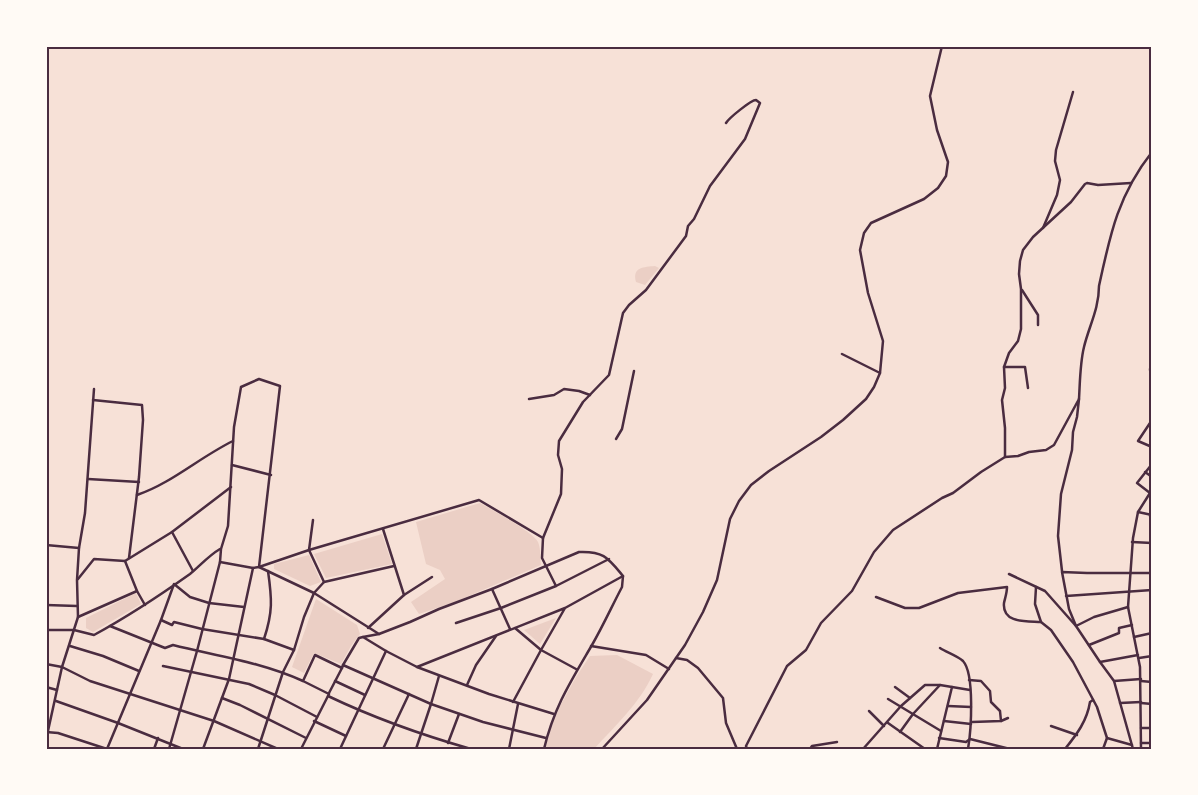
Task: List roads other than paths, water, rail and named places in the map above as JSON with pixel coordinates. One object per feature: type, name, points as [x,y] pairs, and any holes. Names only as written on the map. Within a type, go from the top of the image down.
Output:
[{"type":"street","points":[[602,749],[647,700],[676,658],[703,612],[718,580],[730,520],[739,501],[752,485],[769,471],[821,438],[866,399],[874,386],[880,373],[883,341],[868,293],[860,250],[864,233],[871,223],[924,199],[938,188],[946,176],[948,162],[937,130],[930,96],[942,46]]},
{"type":"street","points":[[1042,230],[1057,194],[1060,180],[1055,161],[1056,150],[1073,92]]},
{"type":"street","points":[[556,586],[542,558],[543,538],[561,494],[562,470],[558,455],[559,441],[573,416],[609,375],[622,313],[646,290],[686,236],[688,226],[694,220],[701,201],[710,186],[745,139],[760,102],[752,100],[745,108],[730,117],[726,123]]},
{"type":"street","points":[[1076,626],[1066,596],[1058,536],[1061,494],[1072,450],[1073,432],[1077,417],[1083,348],[1097,310],[1098,286],[1117,211],[1137,170],[1152,152]]},
{"type":"street","points":[[1005,457],[1006,428],[1002,400],[1005,388],[1004,367],[1009,353],[1018,341],[1021,329],[1019,274],[1020,261],[1024,250],[1033,237],[1071,202],[1087,183],[1098,185],[1131,183]]},
{"type":"street","points":[[1021,289],[1038,315],[1038,326]]},
{"type":"street","points":[[842,354],[880,373]]},
{"type":"street","points":[[1004,367],[1025,367],[1028,388]]},
{"type":"street","points":[[1150,369],[1152,390]]},
{"type":"street","points":[[616,439],[622,429],[634,371]]},
{"type":"street","points":[[169,749],[190,671],[198,651],[228,526],[234,427],[241,387],[259,380],[280,386],[259,567]]},
{"type":"street","points":[[46,740],[62,667],[78,617],[77,580],[86,513],[94,388]]},
{"type":"street","points":[[529,399],[554,395],[564,389],[590,395]]},
{"type":"street","points":[[747,749],[746,746],[787,666],[806,650],[822,623],[852,591],[874,552],[893,530],[942,498],[953,493],[1005,457],[1046,450],[1054,445],[1079,399]]},
{"type":"street","points":[[93,400],[142,405],[143,420],[139,482],[129,558]]},
{"type":"street","points":[[1152,420],[1138,441],[1152,447]]},
{"type":"street","points":[[137,495],[155,489],[233,441]]},
{"type":"street","points":[[1141,749],[1139,656],[1128,607],[1132,542],[1138,512],[1151,493],[1137,483],[1152,464]]},
{"type":"street","points":[[232,465],[271,475]]},
{"type":"street","points":[[1146,472],[1152,477]]},
{"type":"street","points":[[88,479],[139,482]]},
{"type":"street","points":[[77,580],[94,559],[125,561],[172,532],[231,487]]},
{"type":"street","points":[[220,562],[253,568],[259,567],[309,550],[478,500],[543,538]]},
{"type":"street","points":[[1152,508],[1152,533]]},
{"type":"street","points":[[1138,512],[1151,515]]},
{"type":"street","points":[[313,520],[309,550],[324,582]]},
{"type":"street","points":[[384,529],[404,595]]},
{"type":"street","points":[[172,532],[193,571]]},
{"type":"street","points":[[1132,542],[1152,543]]},
{"type":"street","points":[[46,545],[80,548]]},
{"type":"street","points":[[46,630],[74,630],[94,635],[145,605],[221,549]]},
{"type":"street","points":[[301,749],[359,638],[379,634],[439,608],[492,590],[579,552],[592,551],[609,559],[623,576],[622,587],[591,646],[576,669],[554,714],[544,749]]},
{"type":"street","points":[[456,623],[501,608],[556,586],[609,559]]},
{"type":"street","points":[[125,561],[145,605]]},
{"type":"street","points":[[258,749],[269,719],[275,694],[294,650],[314,593],[324,582],[394,566]]},
{"type":"street","points":[[259,567],[314,593],[379,634]]},
{"type":"street","points":[[203,749],[229,679],[253,568]]},
{"type":"street","points":[[264,639],[270,619],[271,596],[268,571]]},
{"type":"street","points":[[1062,572],[1152,573]]},
{"type":"street","points":[[1009,574],[1045,591],[1076,626],[1114,681],[1132,747]]},
{"type":"street","points":[[417,667],[565,608],[623,576]]},
{"type":"street","points":[[368,628],[404,595],[432,577]]},
{"type":"street","points":[[174,584],[190,597],[209,603],[244,607]]},
{"type":"street","points":[[48,732],[58,733],[107,749],[174,584]]},
{"type":"street","points":[[1036,587],[1036,604],[1041,622]]},
{"type":"street","points":[[876,597],[905,608],[919,608],[958,593],[1007,588],[1004,605],[1006,614],[1015,620],[1041,622],[1046,625],[1066,652],[1097,707],[1106,738],[1103,749]]},
{"type":"street","points":[[492,590],[510,629]]},
{"type":"street","points":[[1066,596],[1152,590]]},
{"type":"street","points":[[78,617],[137,591]]},
{"type":"street","points":[[46,605],[77,606]]},
{"type":"street","points":[[1076,626],[1094,617],[1128,607]]},
{"type":"street","points":[[514,702],[565,608]]},
{"type":"street","points":[[161,620],[172,624],[174,622],[202,629],[264,639],[294,650]]},
{"type":"street","points":[[1089,645],[1119,633],[1119,628],[1132,625]]},
{"type":"street","points":[[110,626],[165,648],[173,645],[234,658],[283,672],[357,710],[421,735],[457,747],[471,749]]},
{"type":"street","points":[[515,628],[541,650],[576,669]]},
{"type":"street","points":[[1134,637],[1152,632]]},
{"type":"street","points":[[467,685],[476,665],[497,634]]},
{"type":"street","points":[[363,637],[417,667],[439,676],[554,714]]},
{"type":"street","points":[[70,646],[103,656],[139,671]]},
{"type":"street","points":[[591,646],[646,655],[669,669]]},
{"type":"street","points":[[940,648],[962,660],[968,670],[971,707],[968,749]]},
{"type":"street","points":[[340,749],[386,651]]},
{"type":"street","points":[[303,681],[315,655],[431,704],[512,730],[546,738]]},
{"type":"street","points":[[1100,662],[1152,656]]},
{"type":"street","points":[[676,658],[687,660],[698,668],[723,698],[726,723],[737,749]]},
{"type":"street","points":[[46,664],[62,667],[90,681],[214,721],[278,749]]},
{"type":"street","points":[[163,666],[249,684],[275,694],[317,717]]},
{"type":"street","points":[[416,749],[439,676]]},
{"type":"street","points":[[970,680],[981,681],[990,691],[991,702],[1000,710],[1001,721]]},
{"type":"street","points":[[1114,681],[1141,680],[1152,682]]},
{"type":"street","points":[[335,681],[365,695]]},
{"type":"street","points":[[863,749],[888,723],[900,706],[926,685],[940,685],[970,690]]},
{"type":"street","points":[[900,732],[913,714],[940,685]]},
{"type":"street","points":[[46,687],[57,690]]},
{"type":"street","points":[[895,687],[910,698]]},
{"type":"street","points":[[937,749],[952,687]]},
{"type":"street","points":[[382,749],[409,694]]},
{"type":"street","points":[[222,698],[306,738]]},
{"type":"street","points":[[888,699],[941,731]]},
{"type":"street","points":[[1066,749],[1077,735],[1090,702],[1093,700]]},
{"type":"street","points":[[56,701],[118,722],[183,749]]},
{"type":"street","points":[[1120,703],[1141,702],[1152,704]]},
{"type":"street","points":[[509,749],[518,703]]},
{"type":"street","points":[[947,706],[971,707]]},
{"type":"street","points":[[868,711],[884,726]]},
{"type":"street","points":[[448,743],[459,714]]},
{"type":"street","points":[[46,717],[52,719]]},
{"type":"street","points":[[944,721],[971,723],[1001,721],[1008,718]]},
{"type":"street","points":[[314,721],[346,736]]},
{"type":"street","points":[[888,723],[925,749]]},
{"type":"street","points":[[1051,726],[1077,735]]},
{"type":"street","points":[[1141,728],[1152,728]]},
{"type":"street","points":[[154,749],[158,738]]},
{"type":"street","points":[[940,738],[966,742],[970,739],[1010,749]]},
{"type":"street","points":[[1106,738],[1132,747]]},
{"type":"street","points":[[810,749],[812,746],[837,742]]},
{"type":"street","points":[[1141,743],[1152,743]]}]
